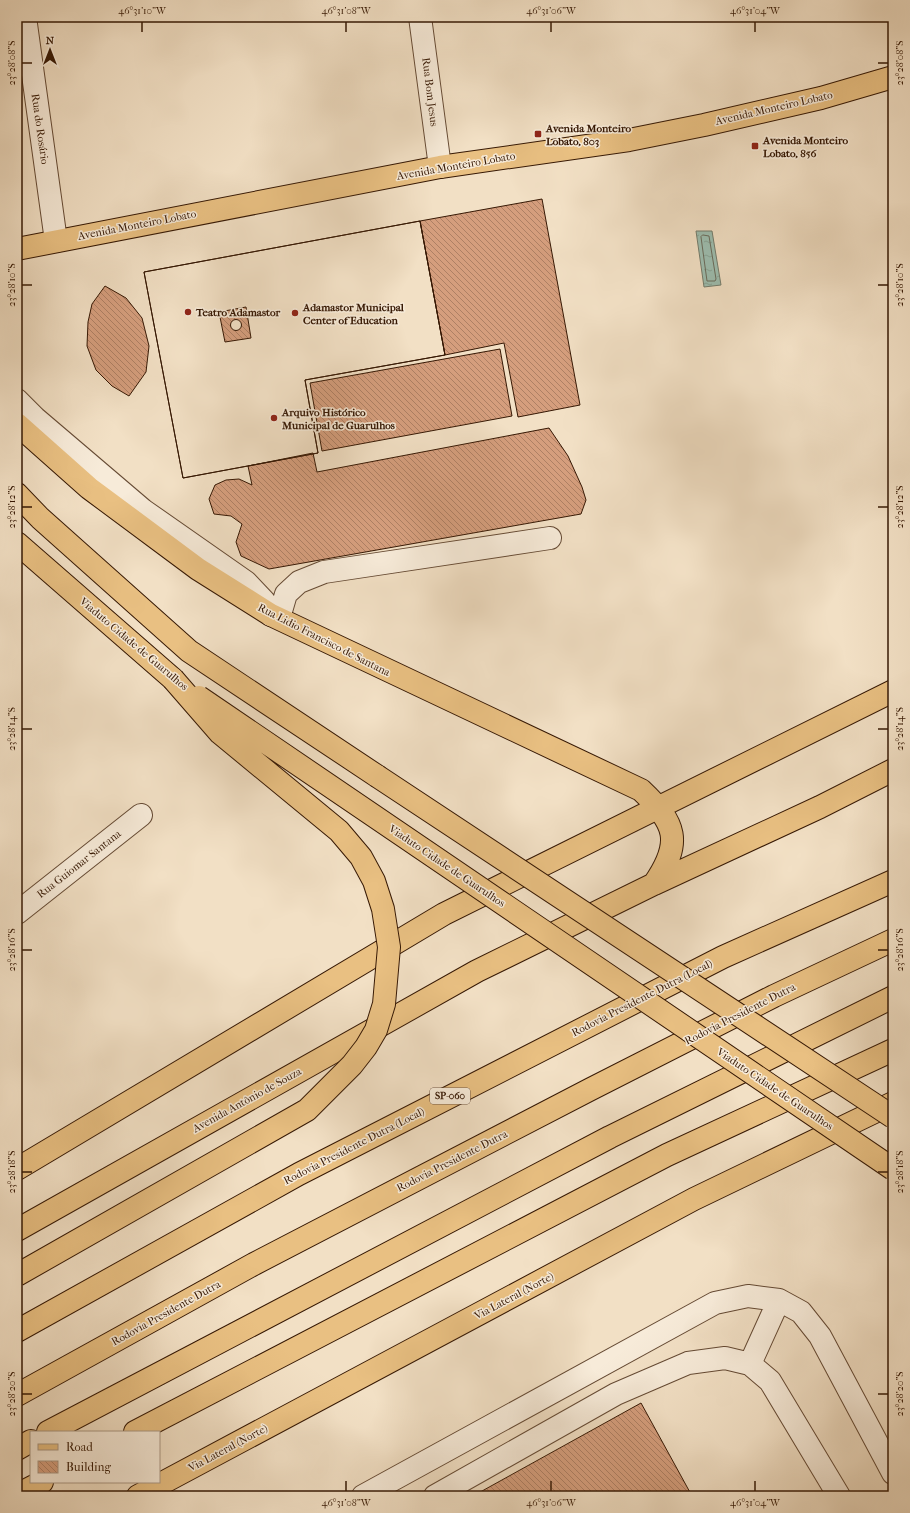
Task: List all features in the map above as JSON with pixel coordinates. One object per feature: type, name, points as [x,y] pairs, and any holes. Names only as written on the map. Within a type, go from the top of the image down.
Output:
[{"type":"main road","name":"Avenida Monteiro Lobato","points":[[17,249],[440,167],[628,140],[704,125],[822,98],[893,77]]},
{"type":"main road","name":"Rua Lidio Francisco de Santana","points":[[17,424],[89,488],[198,569],[275,617],[379,668],[641,790],[660,808],[672,830],[671,851],[663,871],[654,884]]},
{"type":"main road","points":[[17,494],[40,518],[189,651],[893,1117]]},
{"type":"main road","name":"Viaduto Cidade de Guarulhos","points":[[17,543],[173,679],[893,1169]]},
{"type":"main road","points":[[17,1275],[307,1110],[348,1070],[366,1047],[376,1030],[384,1004],[389,947],[383,909],[374,881],[361,857],[340,831],[220,733],[173,679]]},
{"type":"main road","points":[[17,1169],[444,914],[893,691]]},
{"type":"main road","name":"Avenida Antônio de Souza","points":[[17,1230],[477,971],[654,884],[820,808],[893,770]]},
{"type":"main road","name":"Rodovia Presidente Dutra (Local)","points":[[17,1331],[338,1154],[723,957],[893,881]]},
{"type":"main road","name":"Rodovia Presidente Dutra","points":[[17,1395],[254,1264],[774,996],[893,940]]},
{"type":"main road","points":[[50,1431],[610,1137],[893,997]]},
{"type":"main road","points":[[137,1431],[667,1155],[893,1050]]},
{"type":"main road","name":"Via Lateral (Norte)","points":[[138,1496],[694,1199],[893,1103]]},
{"type":"main road","points":[[17,1449],[30,1442]]},
{"type":"main road","points":[[17,1495],[40,1483]]},
{"type":"street","name":"Rua do Rosário","points":[[25,17],[56,241]]},
{"type":"street","name":"Rua Bom Jesus","points":[[420,17],[440,167]]},
{"type":"street","points":[[17,400],[35,418],[143,510],[246,582],[264,601],[275,617],[286,594],[299,582],[324,572],[550,538]]},
{"type":"street","name":"Rua Guiomar Santana","points":[[17,912],[141,815]]},
{"type":"street","points":[[363,1496],[715,1303],[748,1296],[779,1300],[801,1312],[820,1336],[893,1473]]},
{"type":"street","points":[[750,1364],[779,1300]]},
{"type":"street","points":[[435,1496],[616,1394],[688,1363],[725,1358],[750,1364],[770,1381],[839,1496]]},
{"type":"water","points":[[696,231],[712,231],[721,285],[704,287]]},
{"type":"building","points":[[542,199],[580,405],[518,417],[504,343],[445,355],[420,221]]},
{"type":"building","name":"Adamastor Municipal Center of Education","points":[[420,221],[445,355],[305,380],[318,453],[183,478],[144,272]],"holes":[[[246,307],[251,338],[225,342],[219,312]]]},
{"type":"building","name":"Adamastor Municipal Center of Education","points":[[420,221],[445,355],[305,380],[318,453],[183,478],[144,272]]},
{"type":"building","points":[[105,286],[126,298],[142,318],[149,346],[146,372],[129,396],[112,386],[96,370],[87,346],[88,322],[92,304]]},
{"type":"building","points":[[236,319],[240,321],[242,325],[240,329],[236,331],[232,329],[230,325],[232,321]]},
{"type":"building","points":[[500,349],[512,416],[322,451],[310,383]]},
{"type":"building","points":[[549,428],[568,456],[582,487],[586,500],[581,514],[269,569],[241,556],[236,542],[242,524],[231,516],[214,514],[209,499],[215,485],[226,480],[239,479],[252,485],[248,466],[313,453],[317,472]]},
{"type":"building","points":[[641,1403],[692,1496],[473,1496]]},
{"type":"place","name":"Avenida Monteiro Lobato, 803","points":[[538,134]]},
{"type":"place","name":"Avenida Monteiro Lobato, 856","points":[[755,146]]},
{"type":"place","name":"Teatro Adamastor","points":[[188,312]]},
{"type":"place","name":"Adamastor Municipal Center of Education","points":[[295,313]]},
{"type":"place","name":"Arquivo Histórico Municipal de Guarulhos","points":[[274,418]]}]
